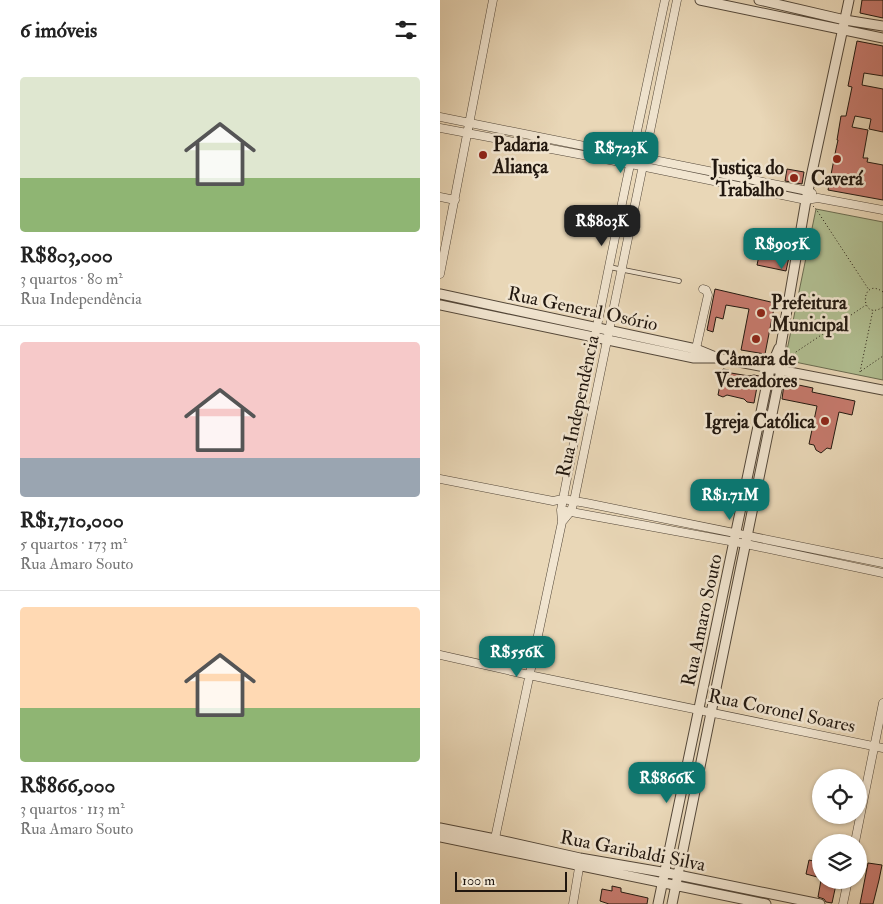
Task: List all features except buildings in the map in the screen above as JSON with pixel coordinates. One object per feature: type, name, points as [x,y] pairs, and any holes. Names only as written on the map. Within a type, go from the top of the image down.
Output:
[{"type":"street","points":[[440,274],[493,0]]},
{"type":"street","name":"Rua Independência","points":[[494,843],[562,522],[561,510],[594,338],[665,0]]},
{"type":"street","name":"Rua Independência","points":[[562,522],[571,511],[574,501],[677,0]]},
{"type":"street","points":[[700,0],[883,38]]},
{"type":"street","points":[[759,0],[845,20],[883,26]]},
{"type":"street","name":"Rua Amaro Souto","points":[[672,904],[781,370],[781,345],[806,200],[849,0]]},
{"type":"street","points":[[644,98],[656,100]]},
{"type":"street","points":[[440,117],[808,190],[818,198]]},
{"type":"street","points":[[440,128],[806,200],[818,198],[883,210]]},
{"type":"street","points":[[526,145],[528,134]]},
{"type":"street","points":[[746,188],[748,178]]},
{"type":"street","points":[[440,196],[455,200]]},
{"type":"street","points":[[695,353],[708,295],[706,290],[703,289]]},
{"type":"street","name":"Rua General Osório","points":[[440,294],[597,327],[718,358],[883,390]]},
{"type":"street","points":[[489,316],[490,304]]},
{"type":"street","name":"Rua General Osório","points":[[440,305],[594,338],[695,353]]},
{"type":"street","name":"Rua Amaro Souto","points":[[658,904],[770,369],[781,345]]},
{"type":"street","points":[[583,395],[595,397]]},
{"type":"street","points":[[440,479],[553,501],[563,499],[603,506],[682,522],[735,538]]},
{"type":"street","points":[[553,501],[561,510],[680,532],[735,538],[883,563]]},
{"type":"street","points":[[601,516],[603,506]]},
{"type":"street","points":[[680,532],[682,522]]},
{"type":"street","points":[[746,540],[883,573]]},
{"type":"street","points":[[850,566],[852,557]]},
{"type":"street","name":"Rua Coronel Soares","points":[[440,655],[883,748]]},
{"type":"street","points":[[858,834],[883,703]]},
{"type":"street","name":"Rua Garibaldi Silva","points":[[441,833],[580,862],[676,886],[766,904]]},
{"type":"street","points":[[573,904],[580,862]]},
{"type":"street","name":"Rua Garibaldi Silva","points":[[580,862],[665,872],[820,904]]},
{"type":"street","points":[[843,904],[846,889]]},
{"type":"lane","points":[[609,267],[680,282]]},
{"type":"path","points":[[806,200],[816,209],[869,290]]},
{"type":"path","points":[[873,310],[866,305],[865,296],[869,290],[876,288],[883,292]]},
{"type":"path","points":[[785,360],[866,305]]},
{"type":"path","points":[[873,310],[882,307],[883,312]]},
{"type":"path","points":[[873,310],[860,372],[883,356]]},
{"type":"green space","points":[[816,209],[883,222],[883,380],[785,360]]},
{"type":"place","name":"Padaria Aliança","points":[[483,155]]},
{"type":"place","name":"Caverá","points":[[837,159]]},
{"type":"place","name":"Justiça do Trabalho","points":[[794,178]]},
{"type":"place","name":"Prefeitura Municipal","points":[[761,313]]},
{"type":"place","name":"Câmara de Vereadores","points":[[756,339]]},
{"type":"place","name":"Igreja Católica","points":[[825,421]]}]
